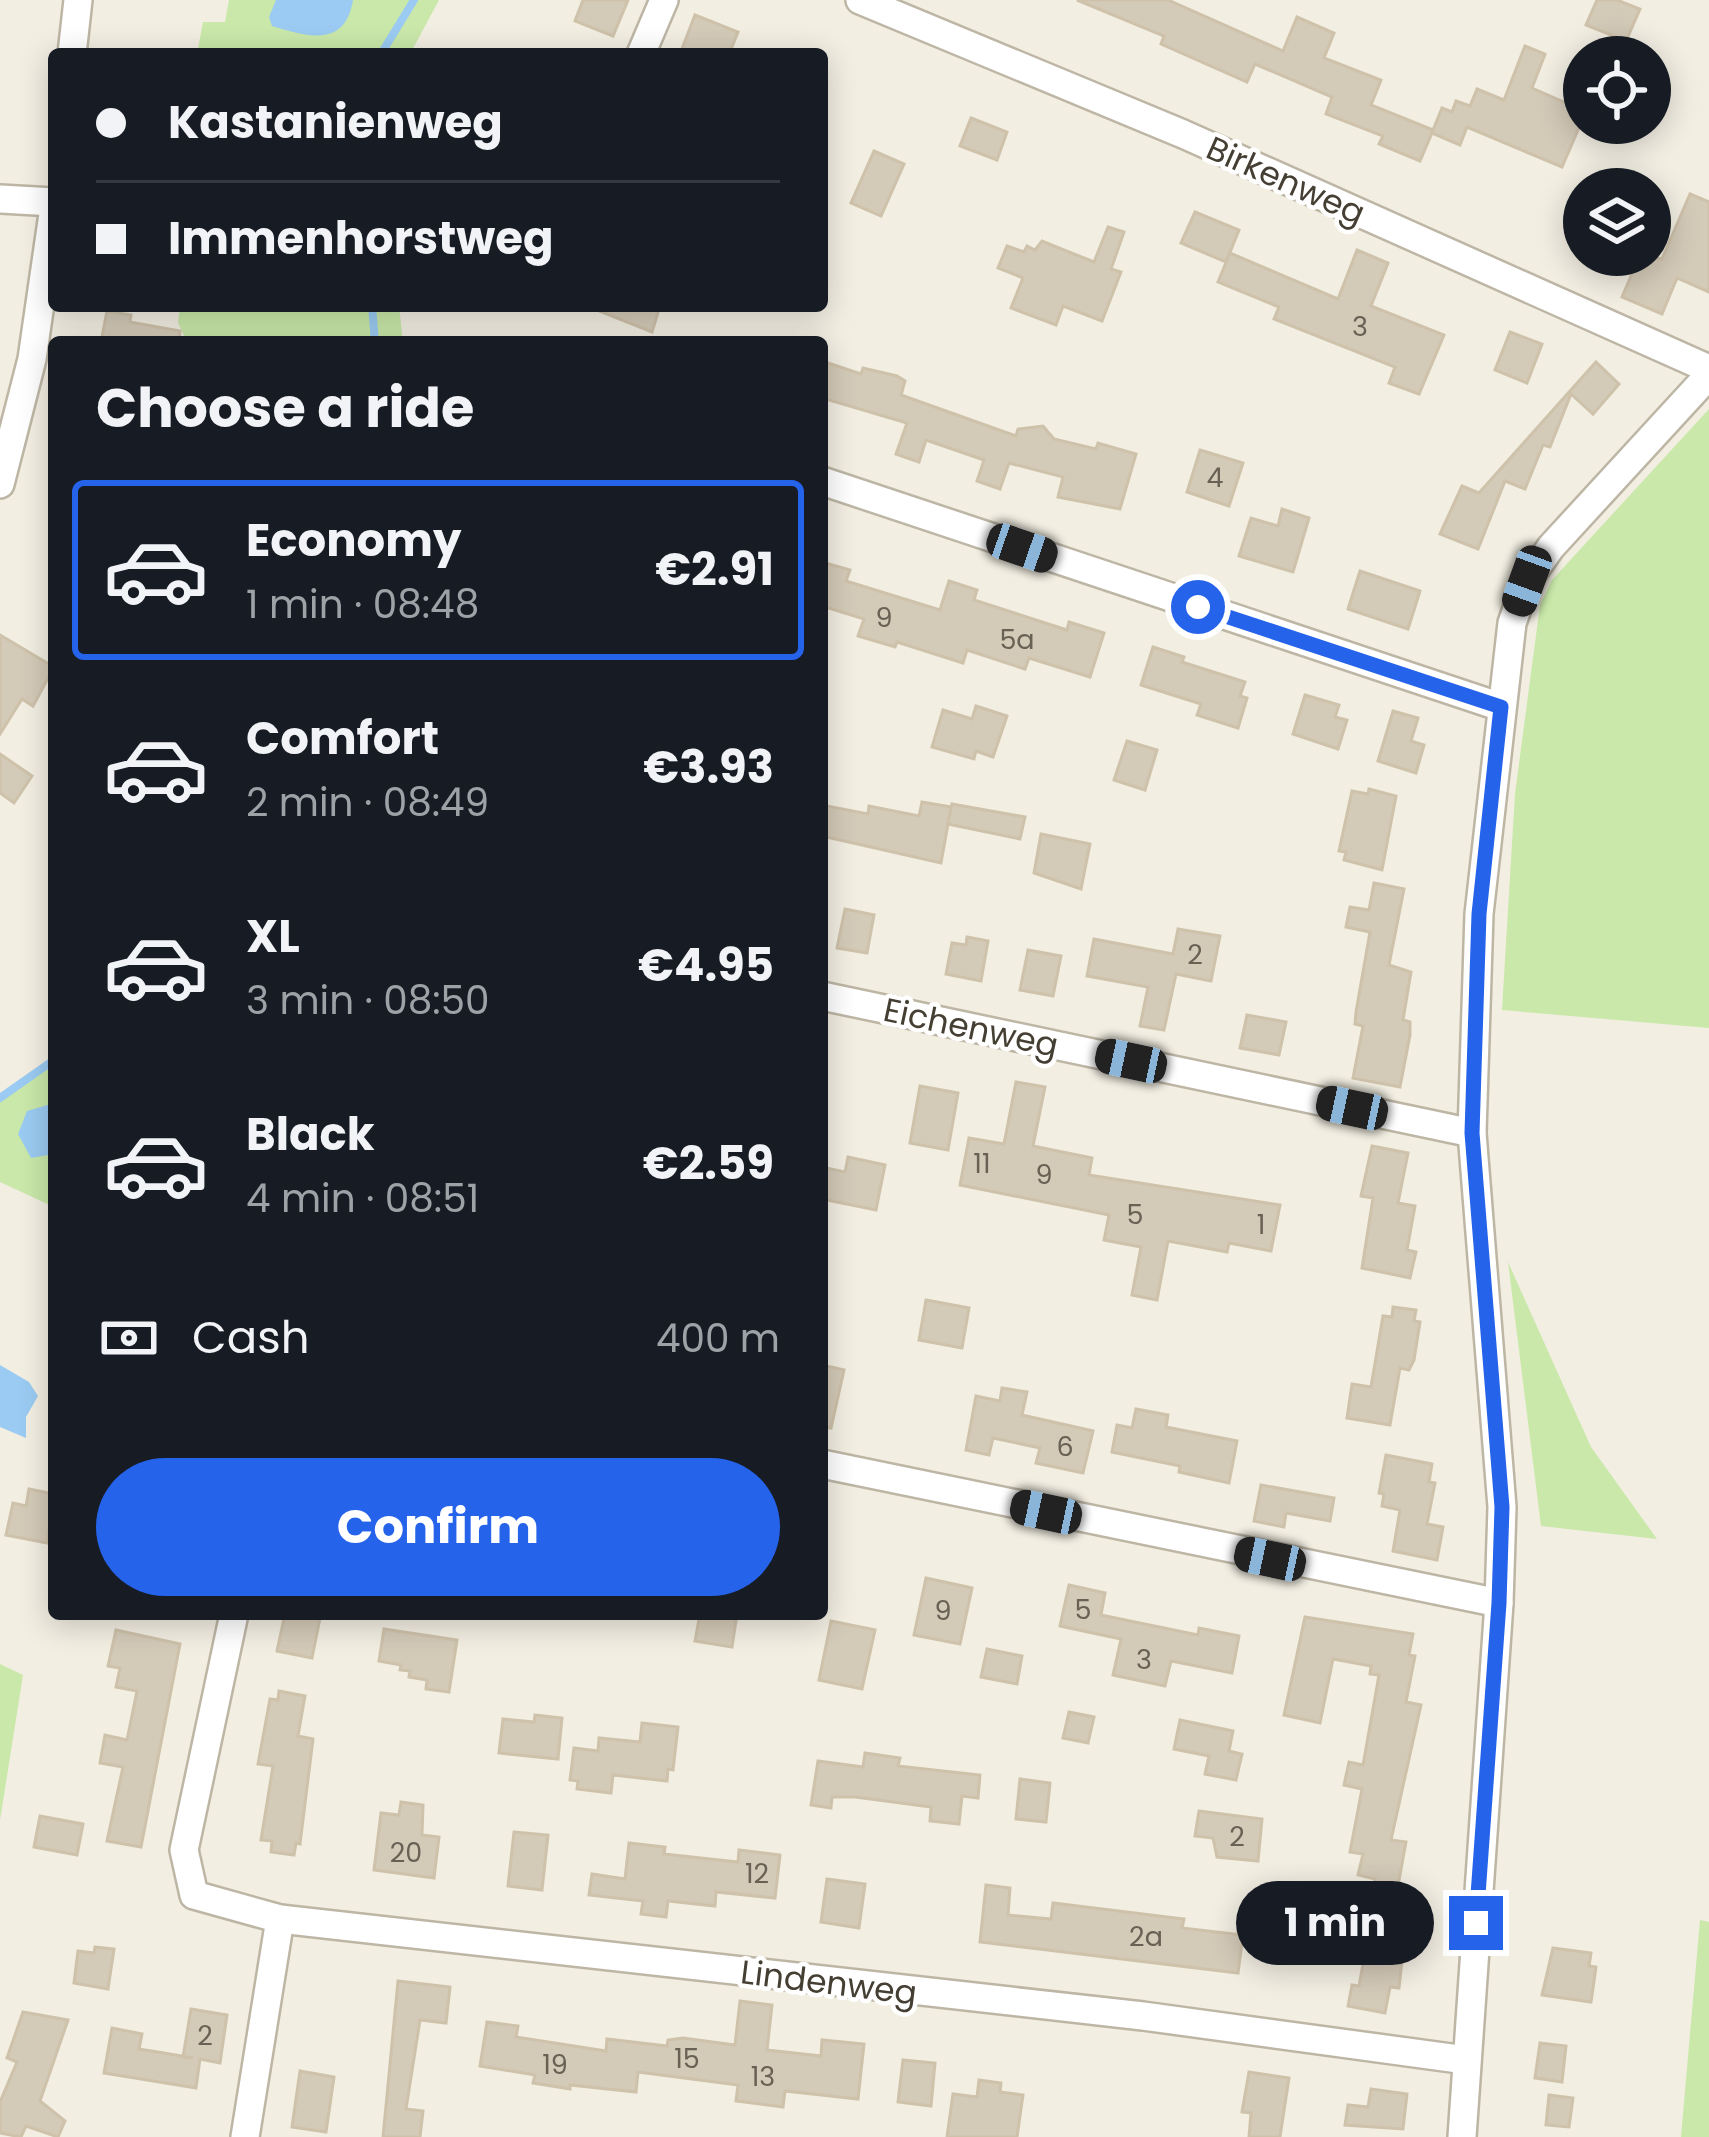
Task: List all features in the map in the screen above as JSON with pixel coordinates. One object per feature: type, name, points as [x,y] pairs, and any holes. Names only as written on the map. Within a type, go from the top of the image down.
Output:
[{"type":"street","points":[[73,48],[78,0]]},
{"type":"street","points":[[644,48],[664,0]]},
{"type":"street","name":"Birkenweg","points":[[860,0],[1183,134],[1709,372]]},
{"type":"street","points":[[0,199],[48,204]]},
{"type":"street","points":[[0,484],[32,359],[48,247]]},
{"type":"street","points":[[1462,2137],[1502,1507],[1472,1133],[1479,914],[1512,623],[1527,581],[1552,547],[1709,372]]},
{"type":"street","points":[[828,483],[1501,707]]},
{"type":"street","name":"Eichenweg","points":[[828,997],[1472,1133]]},
{"type":"street","points":[[828,1465],[1499,1603]]},
{"type":"street","name":"Lindenweg","points":[[233,1620],[184,1850],[194,1894],[280,1918],[1142,2016],[1466,2060]]},
{"type":"street","points":[[245,2137],[280,1918]]},
{"type":"green space","points":[[229,0],[439,0],[413,48],[198,48],[203,22],[225,22]]},
{"type":"green space","points":[[179,312],[400,312],[402,336],[184,336]]},
{"type":"green space","points":[[1709,409],[1709,1028],[1502,1010],[1515,794],[1540,605],[1552,580]]},
{"type":"green space","points":[[48,1064],[48,1204],[0,1182],[0,1098]]},
{"type":"green space","points":[[1508,1262],[1591,1447],[1657,1539],[1541,1526]]},
{"type":"green space","points":[[0,1664],[23,1675],[0,1820]]},
{"type":"green space","points":[[1700,1920],[1709,1922],[1709,2137],[1681,2137]]},
{"type":"water","points":[[276,0],[353,0],[342,26],[311,35],[272,26],[269,17]]},
{"type":"water","points":[[48,1105],[48,1155],[31,1158],[18,1134],[27,1111]]},
{"type":"water","points":[[0,1365],[29,1382],[38,1396],[26,1417],[26,1438],[0,1427]]},
{"type":"building","points":[[583,0],[628,0],[613,36],[575,21]]},
{"type":"building","points":[[1077,0],[1168,0],[1283,51],[1297,17],[1334,33],[1324,58],[1381,80],[1371,105],[1433,130],[1442,108],[1452,112],[1456,101],[1470,106],[1477,89],[1504,100],[1525,46],[1545,54],[1532,88],[1563,102],[1563,144],[1572,144],[1562,167],[1467,127],[1460,145],[1432,133],[1420,161],[1379,144],[1383,136],[1326,114],[1332,97],[1255,64],[1247,82],[1161,44],[1164,36]]},
{"type":"building","points":[[1597,0],[1617,0],[1640,9],[1628,36],[1614,36],[1586,25]]},
{"type":"building","points":[[695,15],[738,32],[731,48],[682,48]]},
{"type":"building","points":[[971,118],[1007,132],[997,160],[960,146]]},
{"type":"building","points":[[874,151],[904,164],[881,216],[851,203]]},
{"type":"building","points":[[1690,194],[1709,202],[1709,292],[1677,278],[1662,314],[1622,297],[1631,276],[1671,276],[1671,238]]},
{"type":"building","points":[[1195,212],[1239,230],[1226,262],[1181,243]]},
{"type":"building","points":[[1108,227],[1124,232],[1111,269],[1121,272],[1102,321],[1063,306],[1056,325],[1011,308],[1023,278],[998,268],[1007,246],[1024,252],[1027,246],[1035,250],[1042,241],[1094,262]]},
{"type":"building","points":[[1357,250],[1388,263],[1371,306],[1444,335],[1419,394],[1389,383],[1395,367],[1274,319],[1279,307],[1218,282],[1230,253],[1338,299]]},
{"type":"building","points":[[107,312],[131,315],[130,322],[180,331],[180,336],[102,336]]},
{"type":"building","points":[[602,312],[658,312],[652,332]]},
{"type":"building","points":[[1510,332],[1542,344],[1527,383],[1495,370]]},
{"type":"building","points":[[1596,362],[1619,384],[1593,414],[1571,394],[1550,447],[1543,445],[1525,489],[1505,481],[1478,549],[1440,534],[1462,486],[1479,493]]},
{"type":"building","points":[[828,363],[861,374],[863,368],[897,376],[905,381],[901,395],[1016,436],[1018,429],[1043,426],[1054,439],[1096,449],[1098,443],[1136,454],[1120,509],[1058,497],[1063,477],[1009,463],[1000,489],[977,481],[984,460],[926,440],[919,462],[896,454],[907,423],[828,400]]},
{"type":"building","points":[[1200,450],[1243,463],[1229,506],[1187,492]]},
{"type":"building","points":[[1282,509],[1309,518],[1293,572],[1239,556],[1251,518],[1278,526]]},
{"type":"building","points":[[828,564],[850,570],[846,581],[940,610],[949,581],[977,590],[974,600],[1067,630],[1069,622],[1104,633],[1090,677],[1029,658],[1025,669],[967,650],[963,663],[897,642],[895,647],[858,636],[864,619],[828,608]]},
{"type":"building","points":[[1360,571],[1420,591],[1408,629],[1348,609]]},
{"type":"building","points":[[0,635],[48,663],[48,678],[33,706],[22,699],[0,734]]},
{"type":"building","points":[[1153,647],[1184,657],[1182,662],[1245,682],[1240,696],[1247,698],[1238,728],[1197,715],[1201,704],[1141,685]]},
{"type":"building","points":[[1305,695],[1339,705],[1335,717],[1347,720],[1338,749],[1293,734]]},
{"type":"building","points":[[976,706],[1007,716],[993,757],[976,751],[974,759],[932,747],[943,710],[972,719]]},
{"type":"building","points":[[1393,711],[1418,718],[1411,741],[1424,745],[1416,773],[1378,761]]},
{"type":"building","points":[[1127,741],[1157,750],[1145,790],[1114,780]]},
{"type":"building","points":[[0,754],[32,776],[14,803],[0,793]]},
{"type":"building","points":[[1369,789],[1396,796],[1382,870],[1344,860],[1346,852],[1339,851],[1352,791],[1368,794]]},
{"type":"building","points":[[922,802],[951,807],[941,863],[828,837],[828,806],[868,814],[869,806],[919,816]]},
{"type":"building","points":[[952,804],[1025,817],[1020,839],[948,824]]},
{"type":"building","points":[[1041,834],[1090,844],[1081,889],[1034,873]]},
{"type":"building","points":[[1374,883],[1404,889],[1389,965],[1411,972],[1403,1020],[1410,1022],[1410,1035],[1400,1087],[1353,1078],[1363,1026],[1355,1024],[1356,1012],[1370,932],[1346,927],[1350,907],[1369,910]]},
{"type":"building","points":[[845,909],[874,915],[867,953],[837,948]]},
{"type":"building","points":[[1178,929],[1220,936],[1211,981],[1176,974],[1164,1030],[1140,1026],[1148,987],[1087,976],[1094,939],[1173,954]]},
{"type":"building","points":[[967,937],[988,941],[981,981],[946,974],[952,943],[966,945]]},
{"type":"building","points":[[1028,950],[1061,956],[1053,996],[1020,990]]},
{"type":"building","points":[[1247,1015],[1286,1022],[1279,1055],[1240,1048]]},
{"type":"building","points":[[1016,1082],[1045,1087],[1033,1146],[1092,1158],[1089,1175],[1280,1205],[1271,1251],[1229,1243],[1227,1252],[1168,1241],[1157,1300],[1132,1295],[1141,1247],[1104,1240],[1109,1215],[960,1185],[969,1138],[1004,1144]]},
{"type":"building","points":[[920,1086],[958,1093],[948,1150],[910,1143]]},
{"type":"building","points":[[1372,1146],[1408,1153],[1398,1203],[1415,1206],[1407,1250],[1416,1252],[1410,1278],[1362,1268],[1373,1198],[1361,1196]]},
{"type":"building","points":[[848,1157],[885,1165],[876,1210],[828,1200],[828,1168],[845,1172]]},
{"type":"building","points":[[926,1300],[969,1308],[962,1348],[919,1340]]},
{"type":"building","points":[[1393,1307],[1416,1310],[1414,1321],[1420,1322],[1414,1360],[1409,1370],[1400,1368],[1390,1425],[1347,1418],[1352,1384],[1371,1387],[1383,1316],[1392,1317]]},
{"type":"building","points":[[828,1366],[844,1370],[828,1428]]},
{"type":"building","points":[[1002,1388],[1027,1392],[1022,1415],[1093,1431],[1083,1473],[1036,1463],[1040,1448],[993,1438],[989,1455],[966,1450],[976,1396],[1000,1401]]},
{"type":"building","points":[[1136,1409],[1168,1415],[1166,1427],[1237,1441],[1229,1483],[1179,1472],[1180,1466],[1112,1452],[1117,1425],[1132,1428]]},
{"type":"building","points":[[1386,1455],[1432,1464],[1429,1482],[1435,1483],[1427,1524],[1443,1527],[1437,1560],[1393,1551],[1400,1510],[1382,1506],[1384,1494],[1379,1493]]},
{"type":"building","points":[[1261,1485],[1334,1498],[1330,1521],[1286,1513],[1284,1527],[1254,1521]]},
{"type":"building","points":[[29,1489],[48,1493],[47,1543],[6,1535],[13,1503],[26,1506]]},
{"type":"building","points":[[926,1578],[972,1588],[960,1644],[914,1635]]},
{"type":"building","points":[[1069,1585],[1105,1593],[1101,1615],[1198,1635],[1199,1628],[1239,1636],[1232,1673],[1171,1661],[1165,1686],[1113,1675],[1121,1639],[1060,1626]]},
{"type":"building","points":[[1305,1617],[1413,1634],[1409,1655],[1415,1656],[1406,1702],[1421,1705],[1391,1840],[1406,1842],[1395,1902],[1404,1903],[1403,1914],[1407,1915],[1399,1988],[1390,1987],[1385,2013],[1348,2006],[1352,1985],[1359,1986],[1368,1937],[1356,1936],[1359,1915],[1368,1917],[1375,1879],[1358,1875],[1363,1854],[1350,1852],[1362,1789],[1344,1785],[1349,1762],[1363,1765],[1379,1675],[1370,1674],[1371,1666],[1333,1659],[1320,1723],[1284,1715]]},
{"type":"building","points":[[284,1620],[320,1620],[312,1658],[277,1651]]},
{"type":"building","points":[[699,1620],[736,1620],[732,1647],[695,1641]]},
{"type":"building","points":[[831,1621],[875,1630],[862,1689],[819,1680]]},
{"type":"building","points":[[384,1629],[457,1640],[449,1692],[426,1689],[427,1680],[409,1677],[410,1671],[400,1670],[401,1665],[379,1661]]},
{"type":"building","points":[[116,1630],[180,1644],[141,1847],[107,1841],[123,1767],[100,1763],[105,1735],[127,1740],[137,1691],[116,1687],[120,1668],[108,1666]]},
{"type":"building","points":[[987,1649],[1022,1656],[1017,1684],[981,1677]]},
{"type":"building","points":[[279,1691],[305,1696],[298,1736],[313,1739],[300,1844],[296,1843],[294,1855],[271,1852],[272,1841],[261,1840],[273,1766],[258,1764],[270,1699],[278,1700]]},
{"type":"building","points":[[1069,1712],[1094,1717],[1088,1743],[1063,1738]]},
{"type":"building","points":[[535,1715],[562,1718],[558,1759],[499,1753],[503,1719],[534,1722]]},
{"type":"building","points":[[1180,1720],[1233,1731],[1229,1751],[1242,1754],[1236,1780],[1205,1774],[1209,1756],[1174,1749]]},
{"type":"building","points":[[642,1723],[678,1727],[673,1770],[668,1769],[667,1781],[613,1775],[611,1793],[577,1789],[578,1781],[570,1780],[574,1748],[598,1751],[599,1738],[640,1742]]},
{"type":"building","points":[[865,1753],[900,1758],[898,1766],[980,1775],[978,1798],[962,1796],[959,1824],[930,1821],[931,1807],[855,1797],[832,1797],[831,1808],[811,1805],[818,1761],[863,1767]]},
{"type":"building","points":[[1020,1779],[1050,1783],[1046,1822],[1016,1819]]},
{"type":"building","points":[[401,1802],[423,1805],[422,1835],[439,1837],[434,1878],[374,1870],[381,1813],[399,1815]]},
{"type":"building","points":[[1199,1811],[1262,1819],[1258,1861],[1217,1857],[1213,1838],[1195,1836]]},
{"type":"building","points":[[40,1816],[83,1824],[77,1855],[34,1847]]},
{"type":"building","points":[[514,1832],[548,1835],[542,1890],[508,1886]]},
{"type":"building","points":[[629,1843],[665,1847],[664,1854],[738,1862],[739,1850],[780,1855],[775,1898],[716,1892],[715,1906],[668,1901],[666,1917],[641,1914],[643,1901],[589,1895],[592,1874],[625,1879]]},
{"type":"building","points":[[827,1879],[865,1884],[859,1928],[821,1922]]},
{"type":"building","points":[[986,1885],[1010,1888],[1008,1915],[1051,1919],[1053,1903],[1184,1919],[1182,1928],[1243,1935],[1238,1973],[980,1942]]},
{"type":"building","points":[[95,1947],[114,1949],[108,1989],[74,1983],[78,1951],[94,1953]]},
{"type":"building","points":[[1553,1948],[1591,1953],[1589,1966],[1596,1967],[1591,2002],[1542,1995]]},
{"type":"building","points":[[398,1981],[450,1987],[446,2023],[420,2020],[406,2109],[423,2111],[420,2137],[383,2137]]},
{"type":"building","points":[[740,2001],[772,2005],[767,2050],[821,2056],[822,2040],[864,2044],[858,2099],[785,2091],[783,2107],[736,2101],[738,2085],[638,2072],[636,2092],[570,2085],[570,2089],[533,2083],[535,2075],[480,2066],[487,2022],[518,2026],[516,2037],[606,2051],[607,2039],[667,2046],[668,2040],[683,2038],[735,2045]]},
{"type":"building","points":[[191,2009],[227,2015],[220,2063],[200,2059],[196,2088],[104,2073],[112,2028],[142,2034],[139,2049],[183,2056]]},
{"type":"building","points":[[23,2012],[68,2020],[40,2101],[65,2121],[58,2137],[26,2126],[21,2137],[0,2133],[0,2102],[17,2062],[7,2058]]},
{"type":"building","points":[[1540,2043],[1566,2046],[1562,2082],[1535,2078]]},
{"type":"building","points":[[903,2060],[935,2063],[931,2106],[898,2102]]},
{"type":"building","points":[[300,2071],[334,2077],[326,2132],[292,2127]]},
{"type":"building","points":[[1249,2072],[1289,2078],[1280,2137],[1249,2137],[1251,2113],[1242,2112]]},
{"type":"building","points":[[979,2080],[1001,2083],[1000,2092],[1023,2095],[1017,2137],[947,2137],[953,2094],[977,2097]]},
{"type":"building","points":[[1371,2089],[1407,2094],[1403,2129],[1345,2125],[1348,2105],[1368,2107]]},
{"type":"building","points":[[1549,2095],[1573,2098],[1569,2127],[1546,2125]]},
{"type":"waterway","points":[[385,48],[414,0]]},
{"type":"waterway","points":[[372,312],[374,336]]},
{"type":"waterway","points":[[0,1098],[48,1064]]},
{"type":"route","points":[[1198,607],[1501,707],[1479,914],[1472,1133],[1502,1507],[1476,1923]]}]
